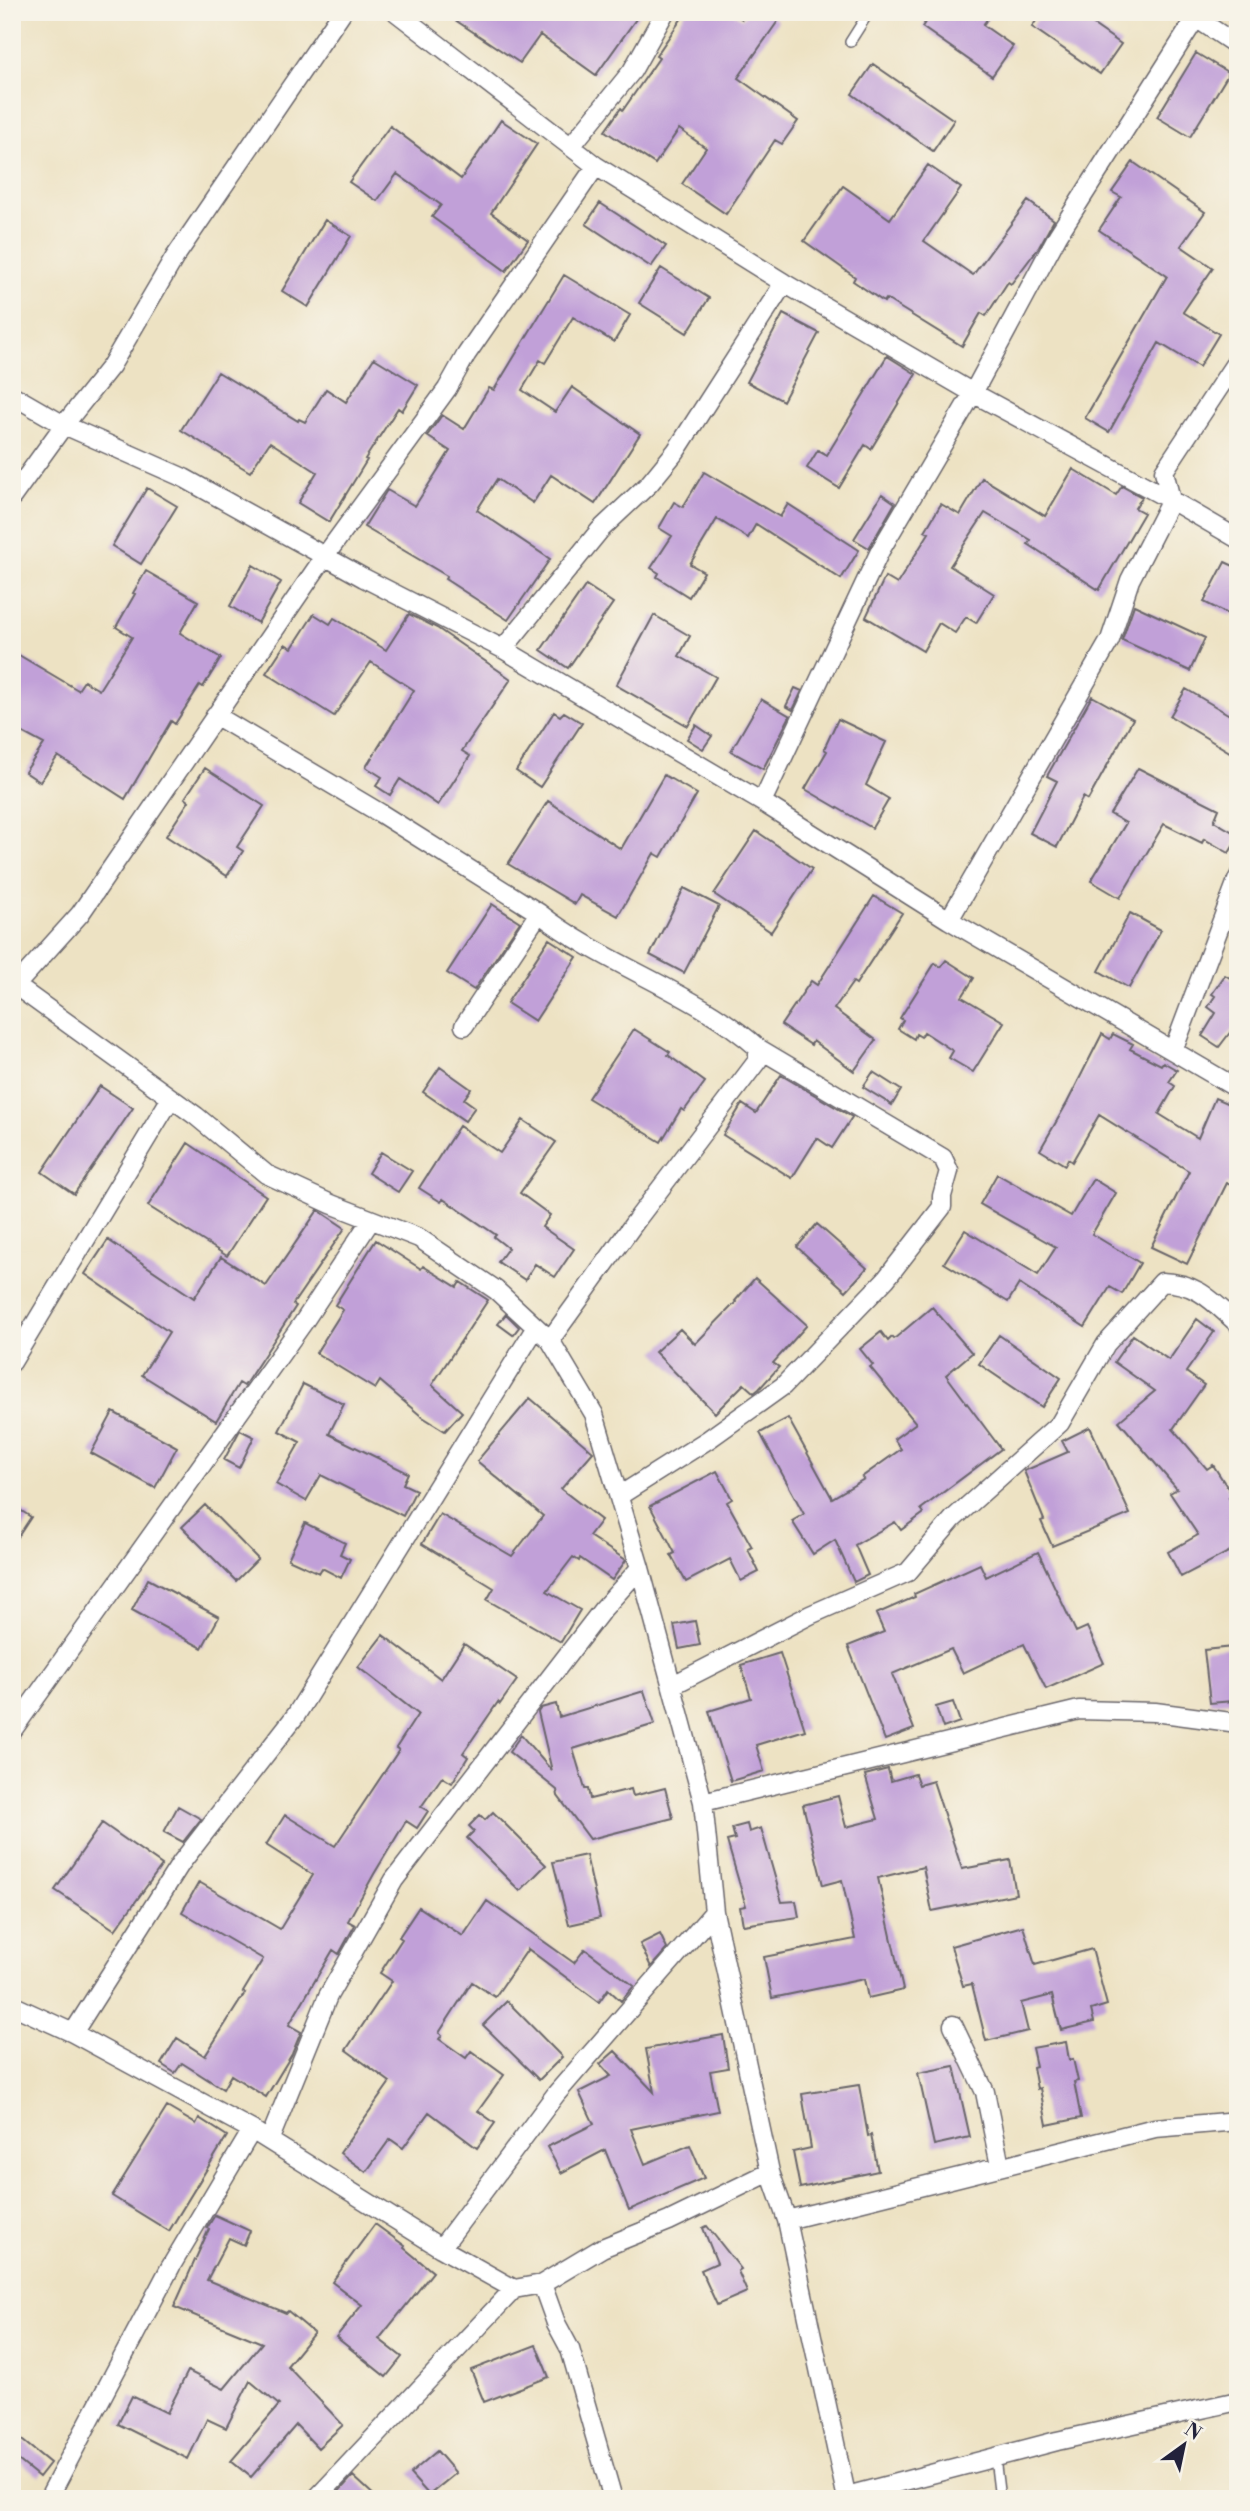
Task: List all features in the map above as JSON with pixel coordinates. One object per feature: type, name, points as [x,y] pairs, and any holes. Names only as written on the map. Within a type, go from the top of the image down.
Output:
[{"type":"street","points":[[12,497],[111,366],[175,257],[342,12]]},
{"type":"street","points":[[396,12],[596,166],[784,283],[974,393],[1238,539]]},
{"type":"street","points":[[572,145],[632,71],[665,12]]},
{"type":"street","points":[[761,802],[880,551],[974,393],[1058,235],[1192,15],[1238,46]]},
{"type":"street","points":[[596,166],[466,355],[447,389],[325,556],[80,914],[14,984],[171,1098],[266,1174],[331,1204],[419,1238],[496,1290],[550,1340],[594,1414],[673,1685],[703,1802],[714,1912],[770,2172],[786,2220],[847,2498],[995,2458],[1238,2401]]},
{"type":"street","points":[[503,649],[600,530],[649,484],[676,451],[784,283]]},
{"type":"street","points":[[949,920],[1110,640],[1130,580],[1171,500],[1164,471],[1238,359]]},
{"type":"street","points":[[12,395],[64,425],[184,478],[325,556],[503,649],[761,802],[949,920],[1238,1089]]},
{"type":"street","points":[[215,715],[380,813],[539,913],[564,933],[694,1004],[758,1048],[943,1158],[949,1171],[942,1206],[886,1279],[783,1386],[709,1439],[619,1496]]},
{"type":"street","points":[[1173,1051],[1238,878]]},
{"type":"street","points":[[464,1026],[539,913]]},
{"type":"street","points":[[550,1340],[638,1218],[758,1060],[758,1048]]},
{"type":"street","points":[[12,1362],[171,1098]]},
{"type":"street","points":[[12,1731],[303,1323],[372,1220]]},
{"type":"street","points":[[673,1685],[810,1615],[908,1572],[953,1519],[1060,1423],[1106,1344],[1162,1282],[1181,1282],[1201,1291],[1238,1324]]},
{"type":"street","points":[[72,2033],[181,1863],[296,1715],[536,1327]]},
{"type":"street","points":[[269,2141],[328,1996],[394,1880],[603,1609],[640,1568]]},
{"type":"street","points":[[703,1802],[1079,1710],[1155,1712],[1238,1723]]},
{"type":"street","points":[[440,2248],[556,2094],[714,1912]]},
{"type":"street","points":[[12,2005],[72,2033],[252,2130],[440,2248],[514,2289]]},
{"type":"street","points":[[953,2025],[985,2092],[1000,2166]]},
{"type":"street","points":[[786,2220],[1155,2127],[1238,2121]]},
{"type":"street","points":[[48,2499],[171,2266],[252,2130]]},
{"type":"street","points":[[316,2499],[514,2289],[542,2284],[602,2248],[669,2221],[770,2172]]},
{"type":"street","points":[[542,2284],[556,2323],[570,2349],[614,2499]]},
{"type":"lane","points":[[850,42],[869,12]]},
{"type":"lane","points":[[995,2458],[1000,2499]]},
{"type":"building","points":[[443,12],[641,12],[596,75],[540,35],[520,63]]},
{"type":"building","points":[[686,12],[732,12],[742,19],[747,12],[766,12],[778,21],[738,78],[798,121],[782,144],[775,140],[726,214],[682,184],[706,148],[679,129],[655,164],[605,131],[659,58],[656,56]]},
{"type":"building","points":[[932,12],[992,12],[983,25],[1013,46],[992,76],[922,27]]},
{"type":"building","points":[[1042,12],[1075,12],[1121,44],[1100,74],[1032,27]]},
{"type":"building","points":[[1196,53],[1229,73],[1190,137],[1157,117]]},
{"type":"building","points":[[873,64],[954,120],[933,151],[852,94]]},
{"type":"building","points":[[501,120],[537,144],[491,213],[528,240],[506,271],[432,217],[441,205],[397,174],[377,201],[349,182],[390,126],[461,179]]},
{"type":"building","points":[[1133,162],[1205,212],[1181,246],[1213,268],[1183,312],[1219,334],[1199,367],[1159,343],[1109,432],[1085,418],[1167,276],[1099,230],[1121,197],[1112,192]]},
{"type":"building","points":[[928,165],[961,188],[924,241],[973,275],[1028,201],[1054,220],[1039,247],[1011,284],[1008,282],[986,316],[981,313],[962,346],[886,299],[884,302],[853,281],[855,277],[804,241],[843,186],[890,219]]},
{"type":"building","points":[[600,203],[666,246],[651,267],[586,224]]},
{"type":"building","points":[[325,220],[351,236],[308,307],[282,291]]},
{"type":"building","points":[[661,268],[709,298],[687,333],[639,303]]},
{"type":"building","points":[[564,275],[630,315],[614,342],[573,317],[545,363],[540,360],[522,390],[555,412],[572,387],[640,434],[595,504],[551,475],[533,503],[497,479],[477,510],[550,559],[508,620],[445,579],[447,576],[364,527],[387,490],[415,506],[450,451],[427,436],[442,415],[464,429],[489,388],[494,390]]},
{"type":"building","points":[[783,314],[819,333],[783,401],[747,382]]},
{"type":"building","points":[[887,356],[916,374],[871,449],[865,445],[839,488],[807,468],[818,450],[827,455]]},
{"type":"building","points":[[374,358],[418,385],[402,411],[398,408],[329,522],[298,503],[317,472],[270,442],[250,472],[181,430],[218,372],[298,421],[299,419],[305,422],[326,389],[346,402]]},
{"type":"building","points":[[1073,469],[1116,495],[1122,486],[1142,497],[1135,508],[1144,513],[1099,590],[1028,544],[1031,540],[985,513],[950,566],[994,594],[976,623],[966,617],[955,633],[939,623],[923,651],[866,617],[885,577],[897,584],[929,533],[925,531],[941,504],[960,515],[982,478],[1045,516]]},
{"type":"building","points":[[704,472],[780,517],[788,504],[859,550],[841,579],[756,524],[748,538],[717,519],[690,564],[704,572],[689,597],[657,577],[659,573],[651,568],[672,536],[659,528],[674,502],[683,507]]},
{"type":"building","points":[[147,488],[177,506],[141,564],[112,546]]},
{"type":"building","points":[[882,494],[895,503],[869,548],[854,539]]},
{"type":"building","points":[[1225,562],[1238,568],[1238,602],[1231,616],[1204,602]]},
{"type":"building","points":[[253,565],[281,582],[258,623],[230,606]]},
{"type":"building","points":[[146,571],[198,601],[180,633],[221,658],[175,724],[171,721],[125,799],[58,756],[40,782],[25,772],[44,744],[12,727],[12,651],[78,690],[84,681],[99,690],[132,637],[116,627]]},
{"type":"building","points":[[586,585],[613,603],[568,668],[541,650]]},
{"type":"building","points":[[1134,605],[1205,638],[1190,671],[1122,640]]},
{"type":"building","points":[[314,614],[330,624],[334,618],[386,650],[409,614],[437,628],[511,679],[462,751],[470,756],[438,805],[400,779],[390,795],[376,786],[382,777],[366,767],[414,690],[371,662],[334,716],[266,673],[285,644],[292,648]]},
{"type":"building","points":[[654,615],[690,636],[679,656],[716,677],[688,726],[616,685]]},
{"type":"building","points":[[795,688],[802,691],[793,710],[786,706]]},
{"type":"building","points":[[1186,689],[1238,720],[1238,757],[1170,716]]},
{"type":"building","points":[[1092,696],[1133,719],[1088,800],[1083,797],[1057,847],[1030,833],[1057,781],[1047,776]]},
{"type":"building","points":[[761,699],[790,716],[763,769],[731,751]]},
{"type":"building","points":[[554,712],[560,716],[564,712],[582,723],[540,787],[516,771]]},
{"type":"building","points":[[838,719],[886,742],[866,785],[889,799],[872,828],[805,789],[827,751],[824,749]]},
{"type":"building","points":[[696,725],[712,736],[703,749],[687,739]]},
{"type":"building","points":[[205,768],[264,806],[237,847],[243,851],[227,876],[166,836],[189,801],[185,798]]},
{"type":"building","points":[[1138,768],[1219,809],[1214,821],[1238,835],[1238,838],[1229,853],[1204,839],[1202,843],[1164,824],[1120,898],[1091,881],[1126,823],[1110,814]]},
{"type":"building","points":[[664,775],[697,794],[661,857],[654,853],[618,916],[580,895],[575,904],[508,864],[548,801],[621,849]]},
{"type":"building","points":[[756,831],[812,869],[771,932],[714,894]]},
{"type":"building","points":[[684,888],[719,906],[684,973],[650,955]]},
{"type":"building","points":[[874,896],[902,913],[856,984],[853,982],[834,1009],[876,1040],[854,1071],[813,1041],[811,1045],[781,1025],[811,981],[817,985]]},
{"type":"building","points":[[492,904],[520,922],[474,990],[447,973]]},
{"type":"building","points":[[1130,913],[1161,930],[1129,988],[1099,971]]},
{"type":"building","points":[[549,939],[577,957],[535,1021],[507,1003]]},
{"type":"building","points":[[946,960],[974,978],[962,997],[1004,1022],[973,1072],[949,1058],[953,1051],[924,1032],[921,1037],[916,1034],[914,1039],[898,1029],[903,1020],[900,1018],[935,963],[941,967]]},
{"type":"building","points":[[1225,975],[1238,983],[1238,1022],[1219,1047],[1202,1036],[1216,1013],[1208,1007],[1215,996],[1212,994]]},
{"type":"building","points":[[634,1029],[670,1052],[668,1055],[705,1082],[684,1111],[681,1109],[661,1142],[588,1098]]},
{"type":"building","points":[[1102,1034],[1110,1039],[1113,1034],[1133,1044],[1130,1049],[1177,1070],[1169,1082],[1175,1086],[1159,1114],[1198,1138],[1215,1098],[1238,1108],[1238,1189],[1227,1183],[1187,1264],[1151,1247],[1189,1171],[1099,1115],[1072,1162],[1068,1159],[1065,1165],[1040,1150]]},
{"type":"building","points":[[440,1067],[471,1089],[464,1099],[475,1107],[465,1121],[423,1092]]},
{"type":"building","points":[[873,1072],[901,1090],[892,1105],[863,1087]]},
{"type":"building","points":[[781,1075],[852,1117],[832,1148],[817,1138],[792,1178],[723,1135],[742,1104],[756,1113]]},
{"type":"building","points":[[100,1086],[133,1108],[74,1194],[42,1172]]},
{"type":"building","points":[[523,1120],[556,1142],[520,1193],[550,1215],[542,1227],[574,1249],[555,1277],[535,1264],[525,1280],[498,1262],[508,1248],[494,1237],[496,1235],[443,1199],[441,1202],[419,1188],[459,1126],[500,1153]]},
{"type":"building","points":[[188,1143],[266,1196],[227,1256],[148,1206]]},
{"type":"building","points":[[381,1152],[412,1171],[398,1192],[368,1173]]},
{"type":"building","points":[[997,1174],[1071,1216],[1093,1179],[1116,1193],[1092,1234],[1140,1263],[1122,1294],[1110,1287],[1085,1327],[1019,1284],[1008,1302],[944,1263],[965,1230],[1038,1275],[1056,1247],[980,1204]]},
{"type":"building","points":[[318,1210],[345,1228],[293,1304],[296,1306],[244,1386],[239,1383],[216,1421],[142,1375],[169,1332],[85,1274],[108,1240],[194,1298],[221,1257],[266,1286]]},
{"type":"building","points":[[817,1224],[867,1268],[846,1291],[797,1247]]},
{"type":"building","points":[[376,1240],[421,1269],[423,1266],[457,1287],[460,1282],[488,1300],[432,1385],[462,1412],[445,1431],[421,1416],[380,1381],[375,1389],[316,1353],[343,1310],[335,1305]]},
{"type":"building","points":[[755,1278],[807,1325],[773,1363],[779,1367],[759,1389],[754,1393],[744,1384],[715,1413],[655,1352],[680,1329],[695,1344]]},
{"type":"building","points":[[932,1307],[972,1353],[946,1375],[1001,1449],[921,1509],[924,1513],[901,1530],[895,1522],[855,1545],[868,1575],[854,1582],[835,1540],[813,1554],[792,1521],[804,1514],[760,1433],[788,1418],[832,1498],[864,1479],[862,1477],[901,1449],[894,1439],[916,1423],[870,1367],[873,1365],[860,1349],[881,1332],[888,1341],[892,1337],[894,1339]]},
{"type":"building","points":[[506,1314],[519,1327],[513,1335],[498,1324]]},
{"type":"building","points":[[1197,1319],[1214,1332],[1186,1372],[1204,1385],[1173,1429],[1207,1469],[1213,1465],[1233,1496],[1229,1498],[1238,1514],[1238,1547],[1181,1577],[1168,1552],[1198,1535],[1170,1493],[1177,1489],[1119,1421],[1155,1391],[1114,1362],[1133,1335],[1169,1360]]},
{"type":"building","points":[[999,1335],[1061,1378],[1042,1407],[979,1364]]},
{"type":"building","points":[[303,1384],[344,1404],[329,1434],[408,1473],[403,1484],[416,1490],[403,1516],[321,1475],[306,1501],[276,1484],[300,1442],[279,1431]]},
{"type":"building","points":[[530,1398],[593,1452],[561,1489],[601,1520],[589,1536],[626,1560],[612,1580],[580,1558],[579,1561],[573,1557],[547,1591],[580,1610],[561,1642],[487,1600],[494,1588],[422,1544],[440,1514],[512,1556],[543,1516],[477,1461]]},
{"type":"building","points":[[113,1412],[177,1447],[155,1488],[91,1453]]},
{"type":"building","points":[[1090,1427],[1130,1514],[1052,1546],[1024,1471],[1068,1452],[1062,1441]]},
{"type":"building","points":[[240,1430],[254,1437],[239,1468],[224,1460]]},
{"type":"building","points":[[717,1471],[732,1499],[727,1502],[752,1547],[748,1549],[759,1572],[741,1581],[730,1559],[686,1582],[671,1555],[675,1553],[650,1506]]},
{"type":"building","points":[[12,1505],[31,1517],[12,1546]]},
{"type":"building","points":[[205,1505],[258,1559],[236,1581],[182,1527]]},
{"type":"building","points":[[305,1523],[345,1543],[340,1554],[350,1559],[341,1578],[322,1568],[319,1573],[288,1559]]},
{"type":"building","points":[[1038,1552],[1076,1632],[1087,1627],[1104,1663],[1046,1689],[1024,1644],[963,1673],[951,1649],[892,1674],[914,1729],[885,1740],[848,1646],[884,1632],[876,1614],[915,1597],[914,1594],[980,1564],[986,1577]]},
{"type":"building","points":[[148,1579],[219,1617],[202,1648],[132,1610]]},
{"type":"building","points":[[695,1621],[700,1645],[679,1649],[674,1625]]},
{"type":"building","points":[[383,1635],[441,1679],[464,1644],[517,1680],[500,1704],[498,1702],[463,1753],[468,1757],[452,1783],[442,1777],[421,1807],[428,1811],[417,1828],[406,1821],[374,1874],[348,1921],[355,1925],[339,1954],[333,1950],[289,2025],[301,2032],[292,2054],[266,2097],[231,2075],[223,2089],[182,2063],[175,2073],[161,2064],[177,2038],[205,2056],[263,1959],[182,1912],[199,1882],[280,1929],[313,1875],[266,1845],[285,1815],[335,1846],[399,1750],[396,1748],[418,1714],[358,1667]]},
{"type":"building","points":[[1233,1647],[1234,1656],[1238,1656],[1238,1686],[1231,1687],[1233,1701],[1210,1703],[1204,1650]]},
{"type":"building","points":[[780,1653],[805,1730],[756,1745],[764,1771],[731,1781],[709,1711],[751,1698],[741,1665]]},
{"type":"building","points":[[644,1691],[655,1724],[573,1749],[590,1799],[631,1789],[633,1796],[665,1788],[673,1818],[590,1839],[558,1796],[557,1790],[509,1752],[521,1735],[552,1771],[538,1712],[541,1708],[556,1704],[559,1717]]},
{"type":"building","points":[[953,1702],[960,1722],[943,1728],[936,1707]]},
{"type":"building","points":[[888,1769],[891,1781],[915,1774],[919,1785],[933,1781],[962,1869],[1010,1860],[1016,1894],[932,1911],[923,1867],[878,1878],[903,1990],[868,1998],[864,1979],[772,1998],[764,1957],[855,1939],[842,1880],[823,1885],[803,1805],[838,1796],[846,1827],[878,1819],[865,1775]]},
{"type":"building","points":[[178,1806],[201,1819],[183,1842],[164,1832]]},
{"type":"building","points":[[493,1812],[546,1865],[520,1891],[467,1838],[474,1831],[469,1826],[480,1815],[485,1820]]},
{"type":"building","points":[[102,1823],[162,1865],[115,1930],[55,1890]]},
{"type":"building","points":[[747,1824],[749,1832],[761,1828],[782,1902],[796,1901],[799,1917],[743,1925],[740,1907],[746,1906],[727,1841],[735,1839],[732,1828]]},
{"type":"building","points":[[586,1855],[600,1918],[569,1925],[553,1862]]},
{"type":"building","points":[[487,1901],[574,1963],[585,1949],[634,1986],[621,2001],[608,1989],[599,2002],[528,1949],[495,1997],[472,1982],[439,2033],[442,2035],[439,2039],[466,2058],[471,2051],[504,2075],[478,2111],[495,2123],[477,2148],[429,2112],[403,2148],[390,2139],[366,2172],[340,2153],[390,2082],[346,2050],[392,1981],[380,1973],[419,1907],[463,1936]]},
{"type":"building","points":[[1023,1926],[1035,1965],[1092,1949],[1107,2005],[1091,2010],[1094,2022],[1061,2030],[1052,1995],[1021,2003],[1028,2031],[986,2041],[972,1984],[963,1986],[951,1946]]},
{"type":"building","points":[[660,1934],[667,1949],[651,1967],[640,1944]]},
{"type":"building","points":[[507,2001],[562,2057],[539,2080],[483,2025]]},
{"type":"building","points":[[723,2035],[728,2068],[710,2071],[718,2111],[631,2129],[645,2164],[690,2145],[704,2178],[629,2210],[605,2150],[561,2173],[547,2147],[594,2124],[579,2092],[611,2076],[600,2064],[615,2051],[654,2092],[646,2049]]},
{"type":"building","points":[[1066,2042],[1069,2060],[1073,2059],[1078,2081],[1074,2082],[1081,2118],[1047,2125],[1040,2088],[1037,2089],[1032,2048]]},
{"type":"building","points":[[954,2066],[970,2137],[934,2145],[918,2073]]},
{"type":"building","points":[[859,2085],[868,2136],[871,2135],[878,2171],[800,2188],[793,2152],[811,2148],[802,2094]]},
{"type":"building","points":[[167,2107],[196,2124],[199,2118],[227,2136],[169,2231],[112,2196]]},
{"type":"building","points":[[215,2215],[250,2231],[244,2245],[229,2238],[207,2280],[286,2313],[288,2311],[314,2333],[287,2366],[343,2425],[318,2448],[296,2425],[251,2477],[231,2461],[279,2405],[250,2381],[226,2428],[207,2419],[188,2459],[118,2424],[132,2396],[167,2413],[188,2371],[224,2389],[262,2343],[174,2307]]},
{"type":"building","points":[[375,2224],[405,2246],[404,2248],[433,2272],[379,2339],[402,2357],[386,2377],[336,2337],[362,2305],[332,2282]]},
{"type":"building","points":[[707,2226],[741,2269],[738,2271],[747,2292],[717,2305],[701,2270],[717,2263],[703,2228]]},
{"type":"building","points":[[536,2345],[549,2377],[484,2402],[471,2370]]},
{"type":"building","points":[[12,2432],[50,2463],[39,2477],[12,2455]]},
{"type":"building","points":[[437,2451],[456,2473],[429,2495],[410,2474]]},
{"type":"building","points":[[353,2476],[378,2499],[332,2499]]}]
